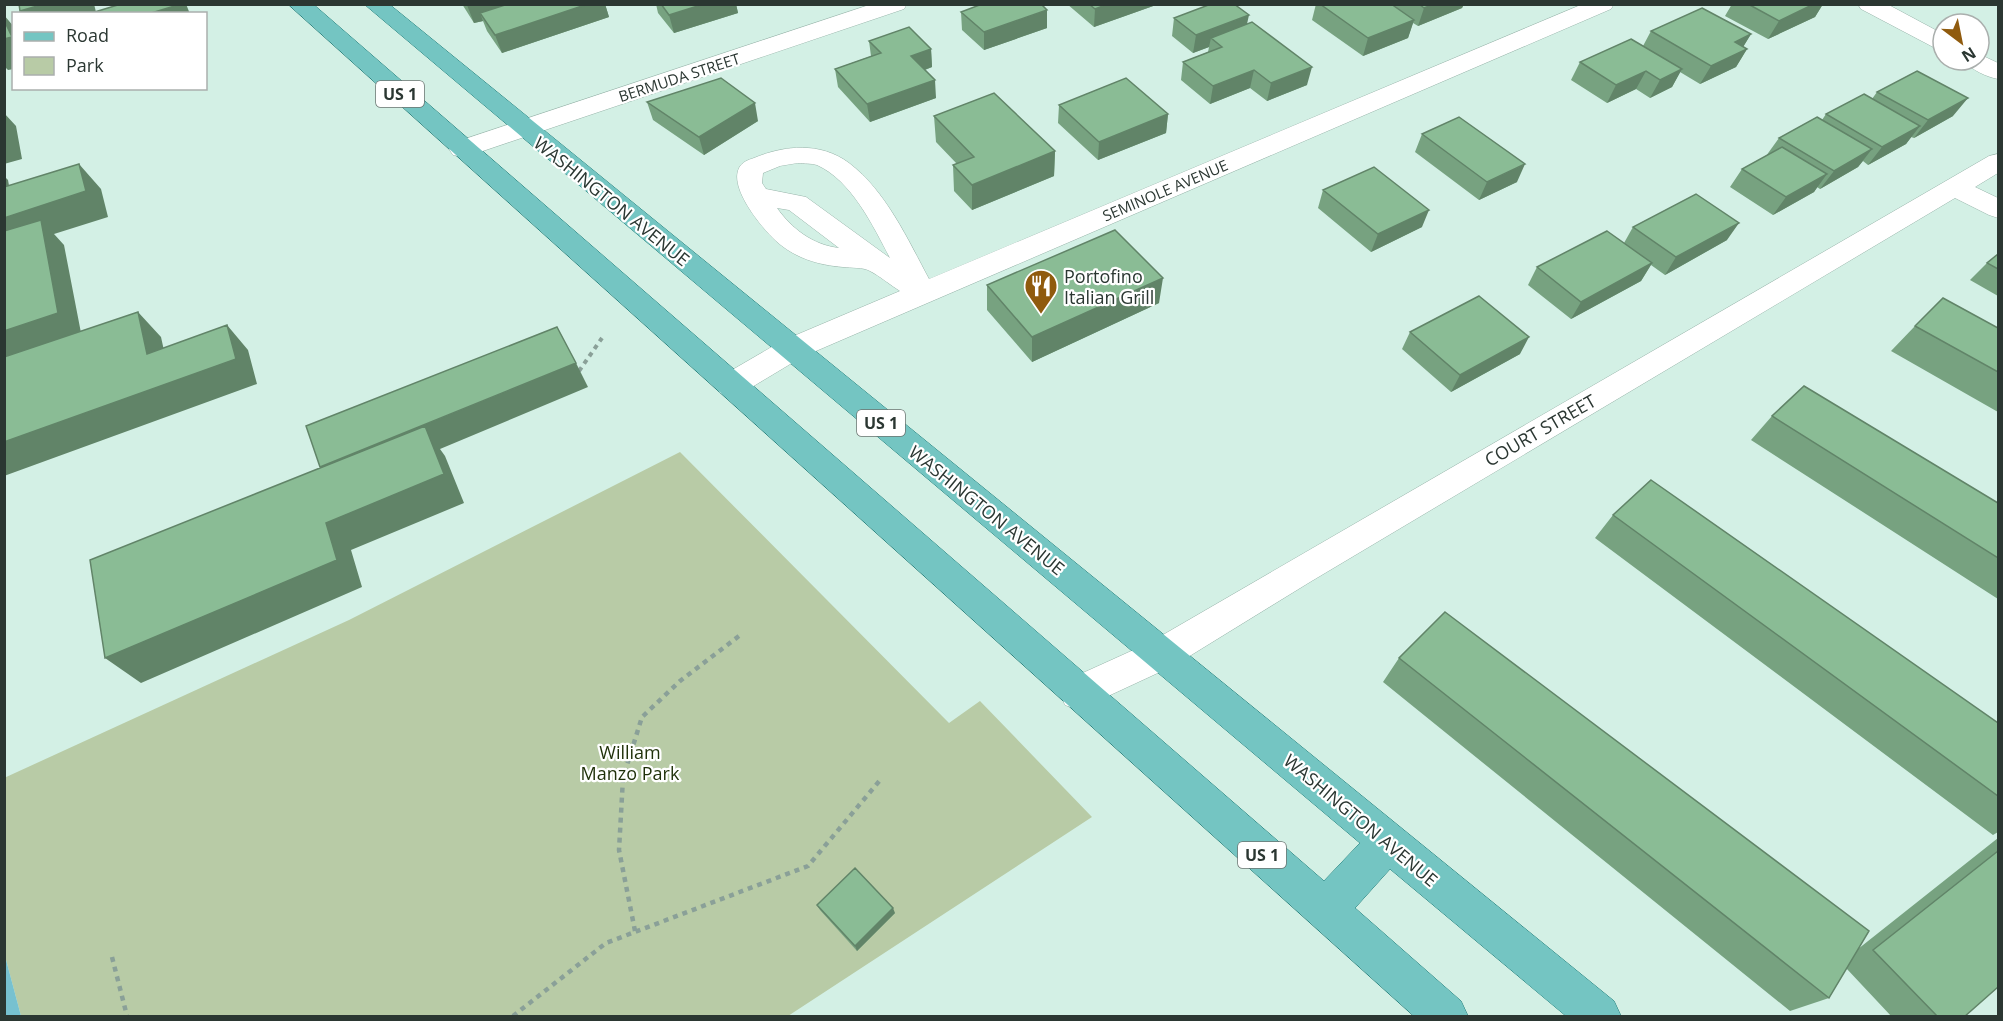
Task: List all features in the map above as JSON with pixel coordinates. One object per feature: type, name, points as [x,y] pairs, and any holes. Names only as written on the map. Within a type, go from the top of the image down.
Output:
[{"type":"main road","name":"US 1","points":[[299,4],[1446,1017]]},
{"type":"main road","name":"WASHINGTON AVENUE","points":[[375,4],[1599,1017]]},
{"type":"main road","points":[[1325,910],[1388,842]]},
{"type":"street","name":"BERMUDA STREET","points":[[462,149],[896,4]]},
{"type":"street","name":"SEMINOLE AVENUE","points":[[732,385],[792,349],[1603,4]]},
{"type":"street","points":[[1869,4],[1931,37]]},
{"type":"street","points":[[798,155],[824,157],[845,172],[867,196],[923,293],[797,203],[756,196],[749,183],[751,169],[774,159],[798,155]]},
{"type":"street","name":"COURT STREET","points":[[1078,693],[1162,654],[1318,560],[1998,162]]},
{"type":"street","points":[[1956,188],[1998,209]]},
{"type":"path","points":[[579,371],[602,338]]},
{"type":"path","points":[[635,931],[619,850],[623,778],[642,717],[680,681],[739,636]]},
{"type":"path","points":[[513,1017],[606,943],[808,866],[881,779]]},
{"type":"path","points":[[112,957],[128,1017]]},
{"type":"green space","name":"William Manzo Park","points":[[680,452],[949,723],[980,701],[1092,817],[788,1016],[21,1016],[5,956],[4,778],[349,620]]},
{"type":"water","points":[[5,956],[21,1016],[5,1016]]},
{"type":"building","points":[[19,4],[44,4],[20,11]]},
{"type":"building","points":[[121,4],[181,4],[155,12],[95,12]]},
{"type":"building","points":[[508,4],[588,4],[495,35],[480,13]]},
{"type":"building","points":[[661,4],[704,4],[669,15]]},
{"type":"building","points":[[982,4],[1041,4],[1047,10],[984,32],[961,12]]},
{"type":"building","points":[[1089,4],[1108,4],[1095,9]]},
{"type":"building","points":[[1211,4],[1234,4],[1249,15],[1196,35],[1174,18]]},
{"type":"building","points":[[1320,4],[1391,4],[1414,20],[1368,38]]},
{"type":"building","points":[[1419,4],[1434,4],[1424,8]]},
{"type":"building","points":[[1748,4],[1814,4],[1779,21]]},
{"type":"building","points":[[1702,8],[1751,34],[1735,42],[1747,49],[1711,66],[1651,31]]},
{"type":"building","points":[[4,20],[12,37],[4,39]]},
{"type":"building","points":[[1252,22],[1312,67],[1271,83],[1254,70],[1213,86],[1183,62],[1222,47],[1211,38]]},
{"type":"building","points":[[909,27],[931,49],[911,56],[935,80],[867,104],[835,69],[881,53],[869,41]]},
{"type":"building","points":[[1631,39],[1682,69],[1660,80],[1646,71],[1616,85],[1580,62]]},
{"type":"building","points":[[1917,71],[1968,98],[1928,120],[1877,92]]},
{"type":"building","points":[[721,78],[755,103],[699,137],[647,102]]},
{"type":"building","points":[[1126,78],[1168,114],[1099,142],[1059,105]]},
{"type":"building","points":[[994,93],[1055,151],[972,185],[953,165],[974,157],[934,116]]},
{"type":"building","points":[[1864,94],[1920,126],[1882,147],[1826,114]]},
{"type":"building","points":[[1459,117],[1525,164],[1487,182],[1422,134]]},
{"type":"building","points":[[1817,117],[1872,149],[1834,171],[1779,138]]},
{"type":"building","points":[[1782,147],[1827,174],[1786,197],[1742,169]]},
{"type":"building","points":[[79,164],[86,191],[4,218],[4,187]]},
{"type":"building","points":[[1374,167],[1429,210],[1378,234],[1323,190]]},
{"type":"building","points":[[1696,194],[1739,223],[1676,257],[1633,227]]},
{"type":"building","points":[[41,220],[58,313],[4,331],[4,231]]},
{"type":"building","points":[[1115,230],[1163,278],[1032,337],[987,285]]},
{"type":"building","points":[[1607,231],[1652,263],[1581,302],[1537,267]]},
{"type":"building","points":[[1998,254],[1998,269],[1987,263]]},
{"type":"building","points":[[1479,296],[1529,337],[1460,375],[1410,332]]},
{"type":"building","points":[[1943,298],[1998,328],[1998,372],[1915,326]]},
{"type":"building","points":[[138,312],[147,354],[227,325],[236,359],[4,442],[4,357]]},
{"type":"building","points":[[557,327],[576,363],[320,467],[306,426]]},
{"type":"building","points":[[1804,386],[1998,503],[1998,558],[1772,416]]},
{"type":"building","points":[[425,426],[444,474],[326,523],[337,560],[105,658],[90,560]]},
{"type":"building","points":[[1651,480],[1998,723],[1998,796],[1613,515]]},
{"type":"building","points":[[1445,612],[1869,931],[1829,998],[1399,658]]},
{"type":"building","points":[[1998,851],[1998,987],[1964,1017],[1938,1017],[1873,950]]},
{"type":"building","points":[[855,868],[893,908],[855,946],[817,905]]},
{"type":"place","name":"Portofino Italian Grill","points":[[1041,315]]}]
